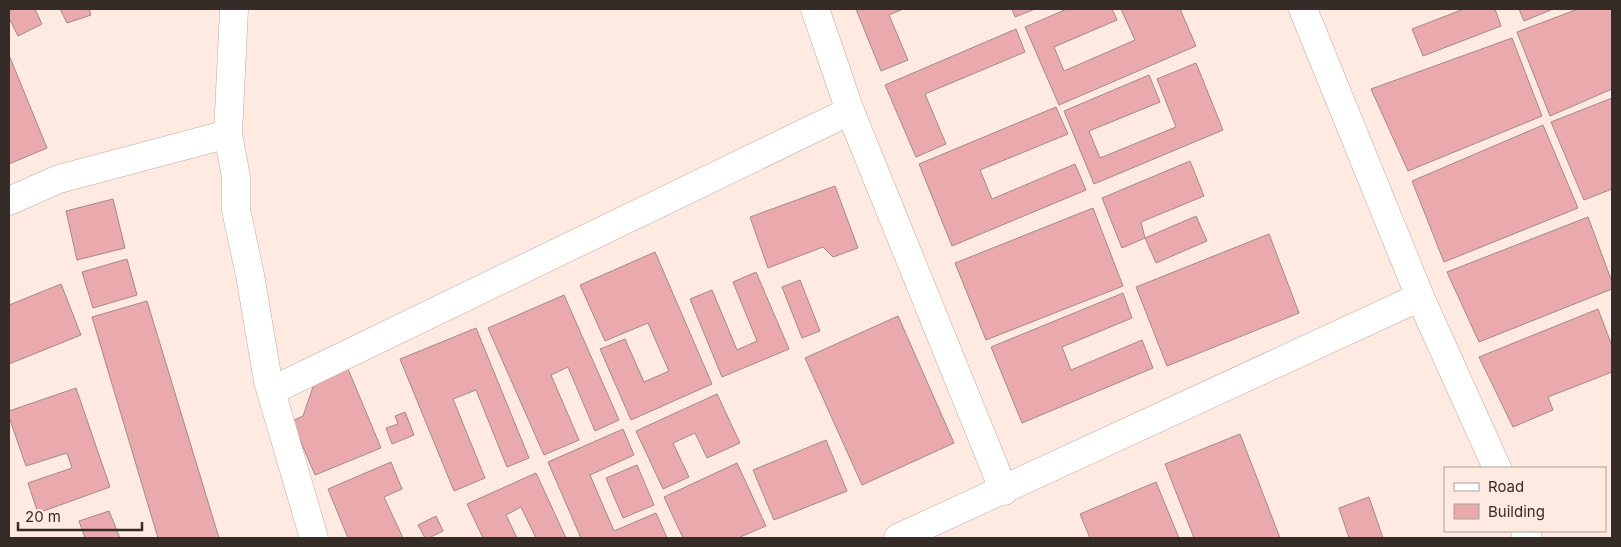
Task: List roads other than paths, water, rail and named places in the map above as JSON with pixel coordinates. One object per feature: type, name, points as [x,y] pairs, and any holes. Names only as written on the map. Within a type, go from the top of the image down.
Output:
[{"type":"street","points":[[234,9],[228,134],[236,177],[236,210],[271,391],[314,538]]},
{"type":"street","points":[[815,9],[850,111],[1004,490]]},
{"type":"street","points":[[1303,9],[1420,297],[1497,467]]},
{"type":"street","points":[[271,391],[850,111]]},
{"type":"street","points":[[9,201],[60,179],[228,134]]},
{"type":"street","points":[[898,538],[1420,297]]}]
